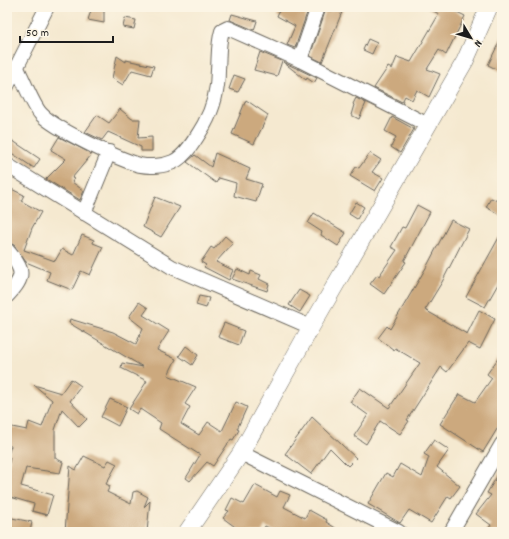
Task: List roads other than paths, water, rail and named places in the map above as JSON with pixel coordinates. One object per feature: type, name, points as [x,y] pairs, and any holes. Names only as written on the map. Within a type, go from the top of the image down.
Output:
[{"type":"street","points":[[7,86],[18,68],[47,7]]},
{"type":"street","points":[[300,60],[318,7]]},
{"type":"street","points":[[187,532],[241,454],[311,327],[465,61],[488,7]]},
{"type":"street","points":[[18,68],[40,113],[56,126],[109,152],[140,165],[158,166],[174,161],[188,148],[204,124],[214,103],[217,90],[219,41],[222,31],[228,28],[300,60],[428,125]]},
{"type":"street","points":[[84,213],[109,152]]},
{"type":"street","points":[[7,166],[172,267],[311,327]]},
{"type":"street","points":[[7,250],[18,264],[22,273],[18,284],[7,296]]},
{"type":"street","points":[[451,532],[502,444]]},
{"type":"street","points":[[241,454],[399,532]]}]
